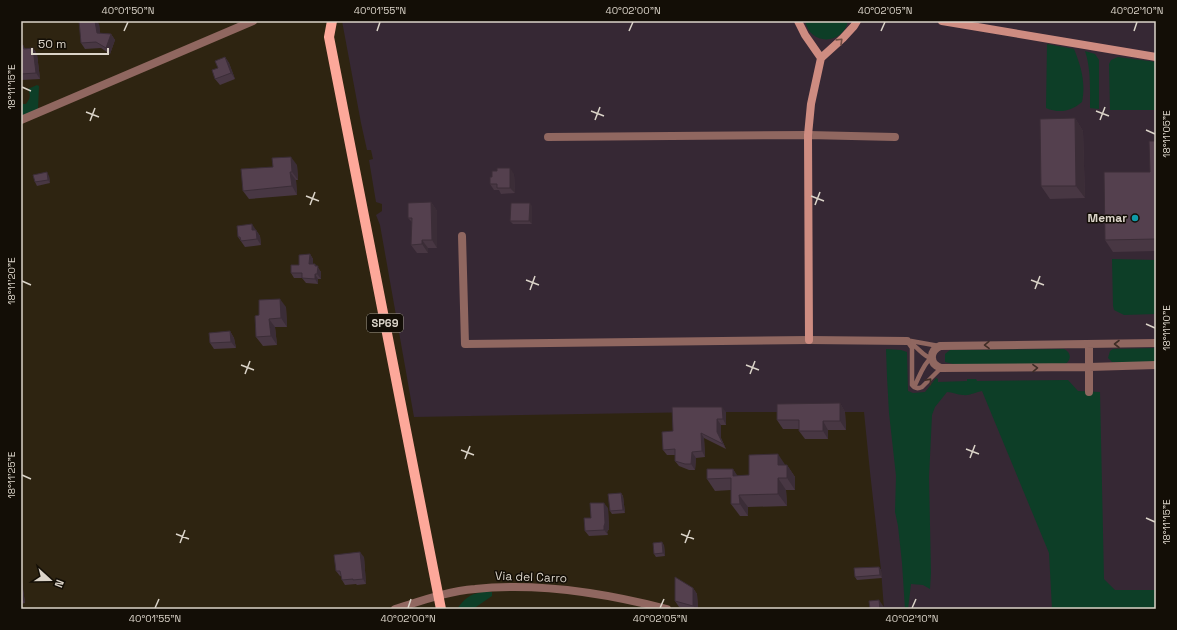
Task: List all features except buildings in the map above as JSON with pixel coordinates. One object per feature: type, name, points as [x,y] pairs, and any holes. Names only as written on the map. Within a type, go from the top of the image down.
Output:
[{"type":"main road","points":[[329,37],[332,21]]},
{"type":"main road","name":"SP69","points":[[329,37],[441,609]]},
{"type":"street","points":[[21,120],[252,21]]},
{"type":"street","name":"SP69","points":[[326,21],[329,37]]},
{"type":"street","points":[[798,21],[805,35],[821,58]]},
{"type":"street","points":[[809,340],[808,135],[811,104],[821,58],[843,38],[857,21]]},
{"type":"street","points":[[942,21],[1156,57]]},
{"type":"street","points":[[548,137],[808,135],[896,137]]},
{"type":"street","points":[[462,236],[465,344],[809,340],[907,341]]},
{"type":"street","points":[[1156,343],[940,346],[933,351],[931,358],[933,364],[941,368],[1156,366]]},
{"type":"street","points":[[1089,344],[1089,392]]},
{"type":"street","name":"Via del Carro","points":[[395,609],[438,596],[474,589],[507,587],[573,590],[640,602],[667,609]]},
{"type":"lane","points":[[907,341],[940,346]]},
{"type":"lane","points":[[907,341],[914,344],[927,357],[931,358],[925,364],[914,388]]},
{"type":"lane","points":[[907,341],[912,348],[912,386],[914,388]]},
{"type":"lane","points":[[914,388],[922,388],[941,368]]},
{"type":"shaded area","points":[[342,21],[1156,21],[1156,609],[884,609],[864,412],[703,412],[414,417],[380,225],[376,215],[382,211],[382,204],[376,202],[369,160],[373,159],[371,150],[367,150]]},
{"type":"green space","points":[[805,21],[848,21],[845,29],[840,35],[834,38],[826,39],[813,35],[808,29]]},
{"type":"green space","points":[[1047,44],[1074,49],[1082,75],[1083,95],[1082,102],[1074,108],[1065,111],[1056,111],[1046,108]]},
{"type":"green space","points":[[1085,51],[1095,54],[1099,60],[1099,109],[1090,108],[1089,72]]},
{"type":"green space","points":[[1118,57],[1156,62],[1156,110],[1110,110],[1109,64],[1111,60]]},
{"type":"green space","points":[[37,85],[39,86],[38,109],[21,117],[21,102],[26,104],[30,97],[28,89]]},
{"type":"green space","points":[[1112,259],[1156,260],[1156,314],[1124,315],[1114,310]]},
{"type":"green space","points":[[1156,348],[1156,362],[1112,362],[1108,358],[1110,351],[1113,349]]},
{"type":"green space","points":[[886,349],[907,352],[908,391],[913,393],[925,392],[936,378],[938,379],[938,382],[967,381],[967,379],[976,379],[977,381],[1068,380],[1078,391],[1100,392],[1104,579],[1115,590],[1156,590],[1156,609],[1052,609],[1049,553],[982,391],[965,395],[947,392],[935,407],[932,415],[929,477],[930,589],[923,585],[911,584],[908,609],[905,609],[902,563],[895,512],[896,476],[889,413]]},
{"type":"green space","points":[[1064,349],[1070,356],[1069,360],[1065,364],[953,364],[945,362],[945,354],[950,350]]},
{"type":"green space","points":[[492,592],[492,596],[473,609],[457,609],[462,602],[474,594]]},
{"type":"place","name":"Memar","points":[[1135,218]]}]
